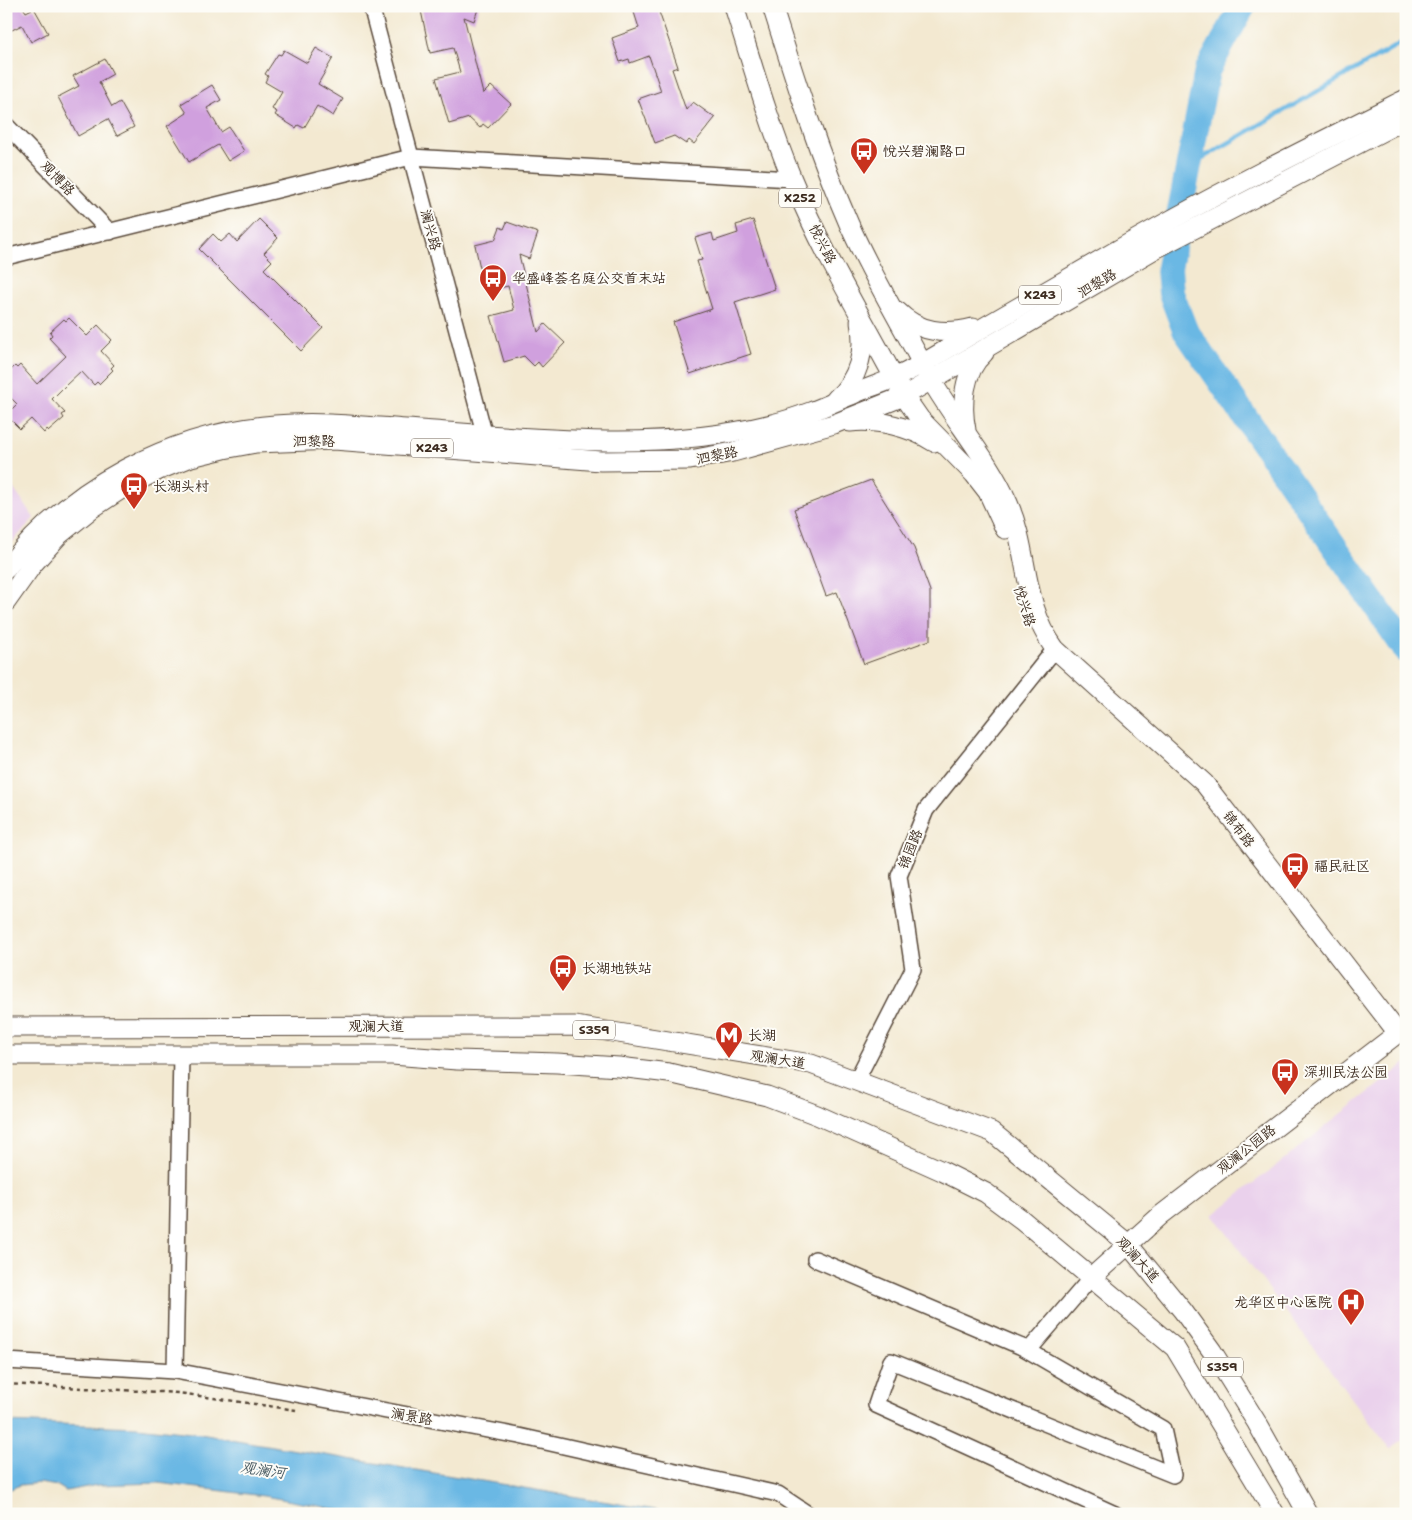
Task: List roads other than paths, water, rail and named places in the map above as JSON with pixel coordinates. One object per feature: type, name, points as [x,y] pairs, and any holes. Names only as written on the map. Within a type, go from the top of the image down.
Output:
[{"type":"main road","name":"悦兴路","points":[[734,6],[773,130],[792,179],[820,240],[904,396],[920,419],[949,451],[974,474],[988,492],[1006,533],[1028,622],[1042,645],[1055,649]]},
{"type":"main road","name":"悦兴路","points":[[772,6],[809,121],[849,224],[922,363],[1008,503],[1020,540],[1035,614],[1042,631],[1055,649]]},
{"type":"main road","name":"泗黎路","points":[[6,569],[48,524],[97,484],[123,469],[156,455],[216,435],[268,426],[313,424],[603,442],[692,439],[776,423],[895,378],[1158,227],[1406,98]]},
{"type":"main road","name":"泗黎路","points":[[6,602],[38,558],[60,534],[91,509],[123,488],[191,458],[256,443],[334,440],[601,461],[690,460],[760,445],[834,424],[904,396],[1153,250],[1406,119]]},
{"type":"main road","points":[[893,307],[906,320],[919,327],[943,333],[991,323]]},
{"type":"main road","points":[[830,404],[843,393],[860,365],[863,348],[858,311]]},
{"type":"main road","points":[[974,447],[966,432],[963,415],[964,398],[972,369],[980,356],[996,343]]},
{"type":"main road","points":[[834,424],[874,422],[893,426],[912,431],[949,451]]},
{"type":"main road","name":"锦布路","points":[[1055,649],[1204,782],[1402,1029]]},
{"type":"main road","name":"观澜大道","points":[[6,1027],[575,1026],[811,1064],[992,1132],[1127,1243],[1183,1311],[1212,1351],[1257,1423],[1305,1508]]},
{"type":"main road","name":"观澜公园路","points":[[1091,1278],[1127,1243],[1402,1029]]},
{"type":"main road","name":"观澜大道","points":[[7,1055],[392,1054],[457,1060],[619,1067],[669,1073],[719,1083],[766,1096],[817,1115],[986,1193],[1028,1224],[1175,1348],[1275,1514]]},
{"type":"street","name":"澜兴路","points":[[371,6],[490,453]]},
{"type":"street","name":"观博路","points":[[6,125],[110,232]]},
{"type":"street","points":[[6,256],[411,157],[792,179]]},
{"type":"street","name":"锦园路","points":[[856,1081],[913,969],[899,876],[926,810],[1055,649]]},
{"type":"street","points":[[175,1371],[181,1054]]},
{"type":"street","points":[[814,1259],[1029,1350],[1091,1278]]},
{"type":"street","points":[[1022,1347],[1162,1429],[1173,1475],[891,1362],[876,1405],[1115,1514]]},
{"type":"street","name":"澜景路","points":[[6,1362],[175,1371],[519,1436],[778,1494],[808,1514]]},
{"type":"water","name":"观澜河","points":[[6,1422],[137,1427],[200,1434],[680,1514],[348,1514],[336,1509],[264,1496],[158,1483],[97,1485],[66,1491],[58,1486],[39,1483],[20,1485],[6,1491]]},
{"type":"waterway","points":[[1243,6],[1207,71],[1169,268],[1171,293],[1185,330],[1406,650]]},
{"type":"waterway","points":[[1187,167],[1406,40]]},
{"type":"place","name":"悦兴碧澜路口","points":[[864,175]]},
{"type":"place","name":"华盛峰荟名庭公交首末站","points":[[493,302]]},
{"type":"place","name":"长湖头村","points":[[134,510]]},
{"type":"place","name":"福民社区","points":[[1295,890]]},
{"type":"place","name":"长湖地铁站","points":[[563,992]]},
{"type":"place","name":"长湖","points":[[729,1059]]},
{"type":"place","name":"深圳民法公园","points":[[1285,1096]]},
{"type":"place","name":"龙华区中心医院","points":[[1351,1326]]}]
